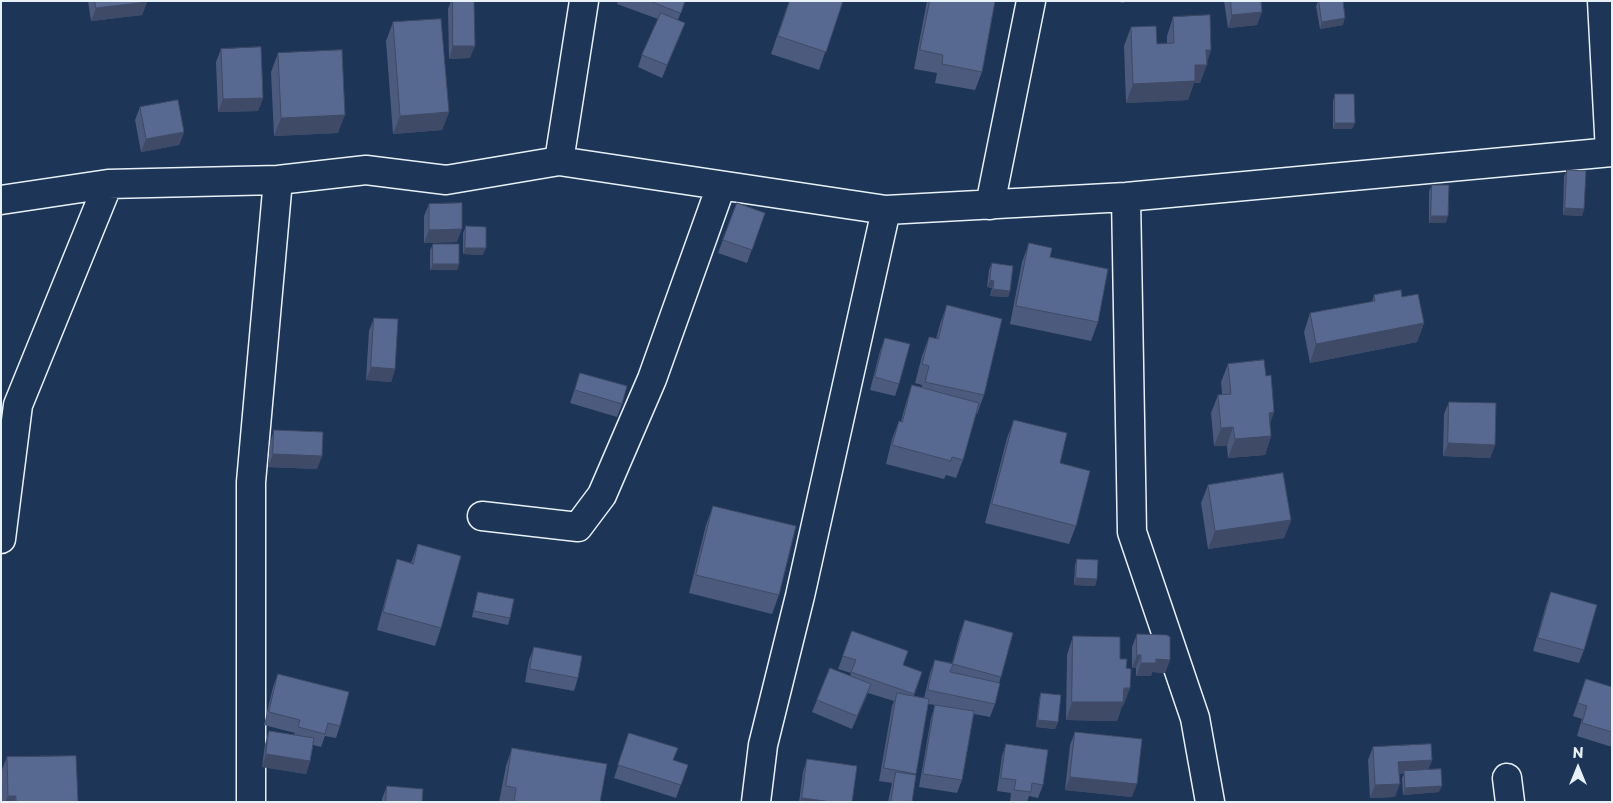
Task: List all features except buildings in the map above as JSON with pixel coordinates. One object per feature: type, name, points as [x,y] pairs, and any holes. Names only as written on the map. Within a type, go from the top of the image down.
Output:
[{"type":"street","points":[[559,161],[584,1]]},
{"type":"street","points":[[990,205],[1031,1]]},
{"type":"street","points":[[1,200],[108,184],[278,180],[366,170],[446,180],[559,161],[886,210],[1126,197],[1611,152],[1602,1]]},
{"type":"street","points":[[251,802],[251,482],[278,180]]},
{"type":"street","points":[[1,539],[18,404],[108,184]]},
{"type":"street","points":[[482,516],[578,527],[602,496],[652,379],[721,186]]},
{"type":"street","points":[[1126,197],[1132,532],[1195,718],[1210,802]]},
{"type":"street","points":[[756,802],[763,745],[800,596],[886,210]]}]
